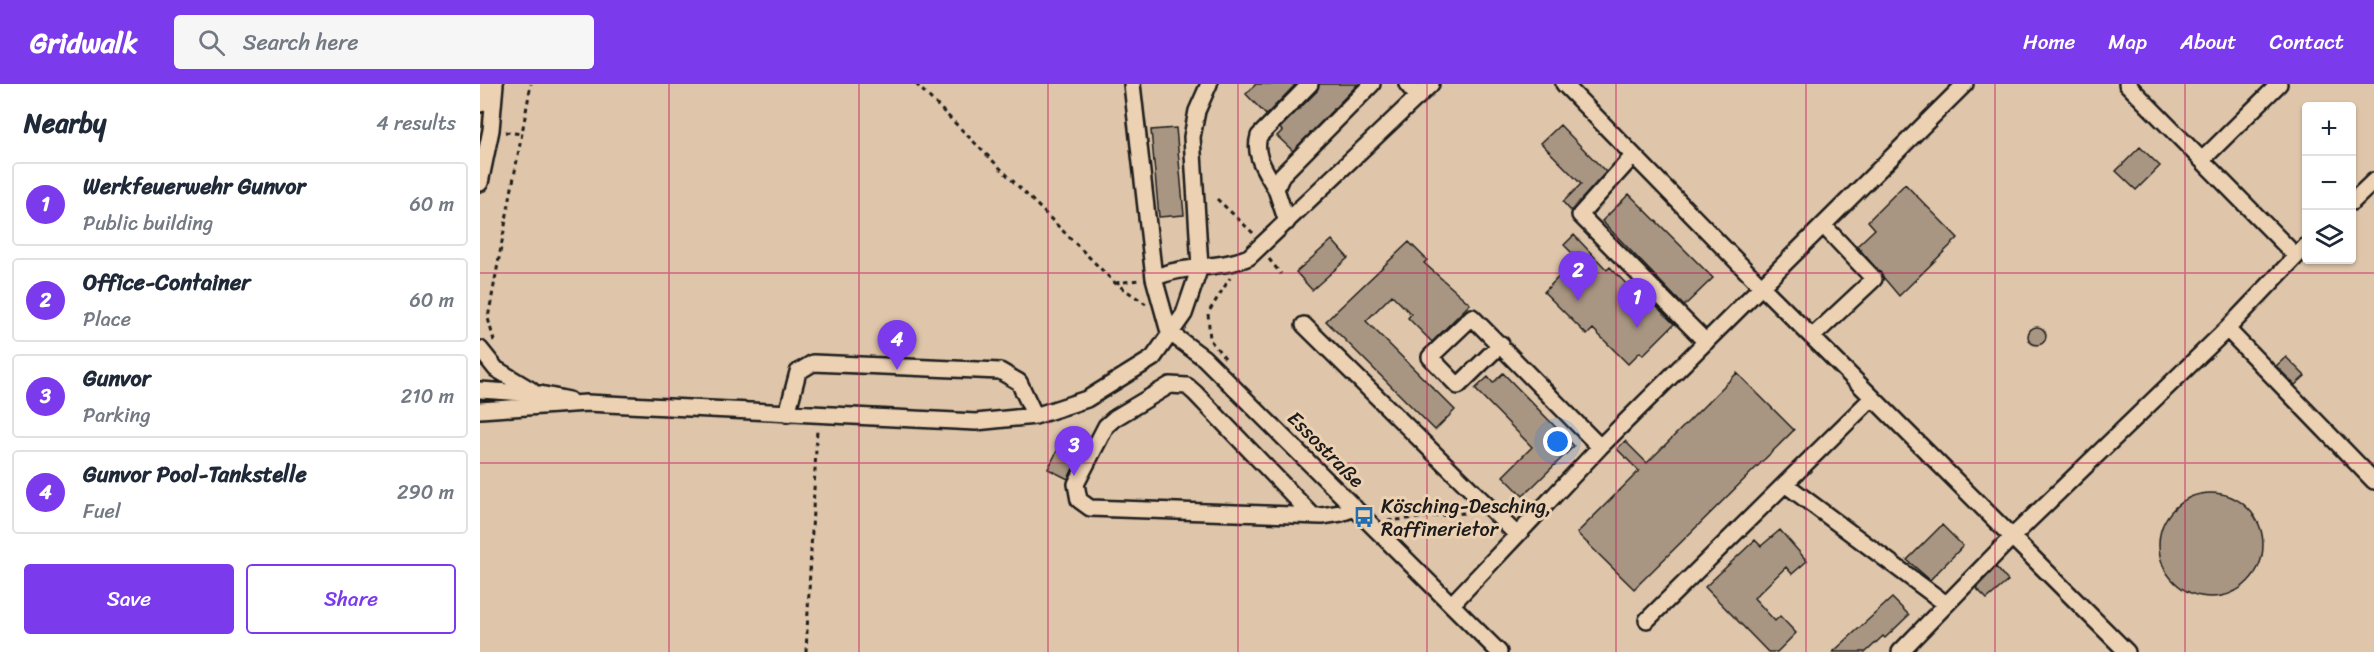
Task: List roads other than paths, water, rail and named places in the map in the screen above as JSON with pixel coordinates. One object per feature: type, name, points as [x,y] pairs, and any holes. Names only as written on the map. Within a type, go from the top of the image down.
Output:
[{"type":"street","points":[[480,104],[484,84]]},
{"type":"street","points":[[480,183],[491,130],[495,84]]},
{"type":"street","points":[[1132,84],[1154,278],[1169,332]]},
{"type":"street","points":[[481,411],[588,404],[976,422],[1035,416],[1087,399],[1131,374],[1152,358],[1184,314],[1200,267],[1192,137],[1197,111],[1209,84]]},
{"type":"street","points":[[1287,222],[1276,189],[1258,158],[1256,146],[1259,136],[1310,84]]},
{"type":"street","points":[[1276,189],[1282,175],[1372,84]]},
{"type":"street","points":[[1407,84],[1418,97]]},
{"type":"street","points":[[1154,278],[1166,273],[1237,262],[1250,257],[1431,84]]},
{"type":"street","points":[[1564,84],[1872,398],[2127,652]]},
{"type":"street","points":[[1452,604],[1600,447],[1760,285],[1965,84]]},
{"type":"street","points":[[1900,652],[2012,537],[2227,329],[2301,251],[2202,160],[2127,84]]},
{"type":"street","points":[[2202,160],[2279,84]]},
{"type":"street","points":[[1633,156],[1580,215],[1706,342]]},
{"type":"street","points":[[2356,198],[2374,181]]},
{"type":"street","points":[[1812,337],[1874,279],[1823,225]]},
{"type":"street","points":[[1501,344],[1458,386],[1430,357],[1472,317],[1501,344],[1600,447]]},
{"type":"street","points":[[1304,325],[1516,534]]},
{"type":"street","points":[[2227,329],[2374,481]]},
{"type":"street","name":"Essostraße","points":[[1169,332],[1204,358],[1499,652]]},
{"type":"street","points":[[480,349],[496,369],[519,385],[540,394]]},
{"type":"street","points":[[787,414],[798,372],[813,363],[1000,371],[1019,382],[1035,416]]},
{"type":"street","points":[[1312,515],[1195,393],[1187,386],[1179,384],[1170,385],[1115,418],[1106,426],[1076,484],[1079,500],[1090,508],[1312,515],[1341,513],[1355,508]]},
{"type":"street","points":[[480,390],[540,394],[588,404]]},
{"type":"street","points":[[1647,621],[1872,398]]},
{"type":"street","points":[[1785,484],[1946,604]]},
{"type":"place","name":"Office-Container","points":[[1578,301]]},
{"type":"place","name":"Werkfeuerwehr Gunvor","points":[[1637,328]]},
{"type":"place","name":"Gunvor Pool-Tankstelle","points":[[897,370]]},
{"type":"place","name":"Gunvor","points":[[1074,476]]},
{"type":"place","name":"Kösching-Desching, Raffinerietor","points":[[1364,517]]}]
